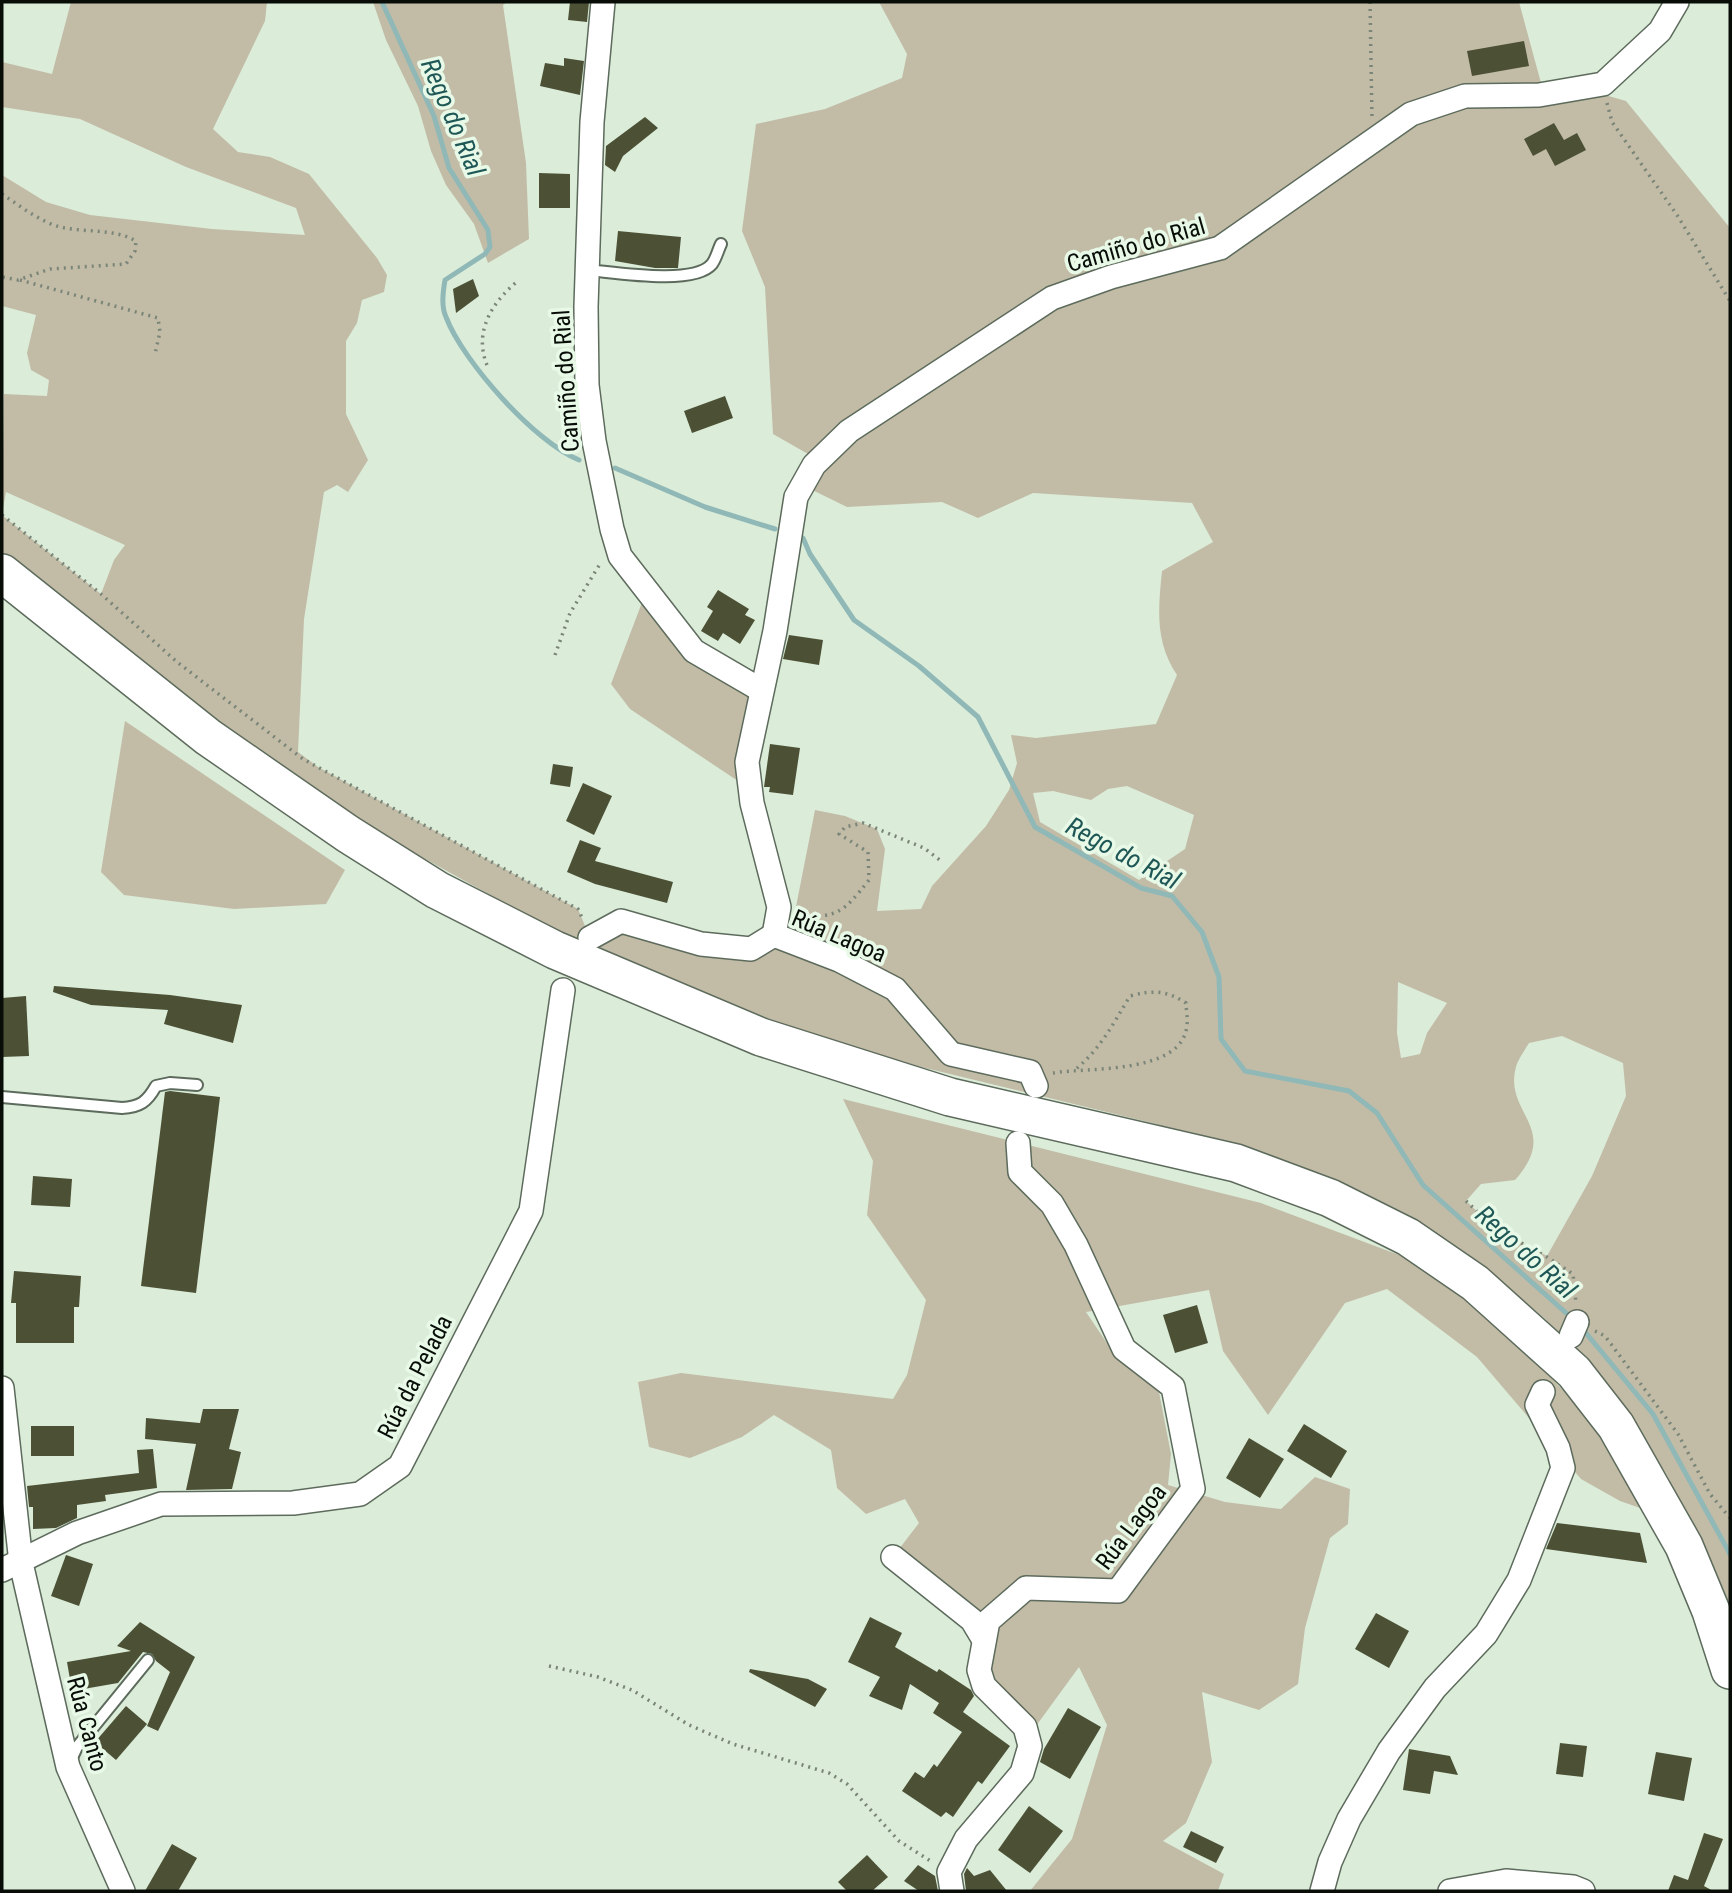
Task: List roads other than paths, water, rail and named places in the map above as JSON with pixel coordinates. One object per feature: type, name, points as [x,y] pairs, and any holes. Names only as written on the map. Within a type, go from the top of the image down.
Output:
[{"type":"main road","points":[[2,573],[208,737],[348,834],[437,890],[555,950],[761,1037],[950,1097],[1236,1163],[1330,1198],[1408,1237],[1485,1292],[1574,1372],[1616,1426],[1684,1546],[1711,1611],[1730,1670]]},
{"type":"street","name":"Camiño do Rial","points":[[603,2],[596,53],[587,270],[587,385],[594,442],[612,529],[620,556],[694,651],[761,690]]},
{"type":"street","name":"Camiño do Rial","points":[[774,935],[779,907],[752,803],[747,762],[775,631],[796,498],[814,464],[849,431],[1052,298],[1111,277],[1220,248],[1411,114],[1465,96],[1539,95],[1603,84],[1660,31],[1677,2]]},
{"type":"street","name":"Rúa Lagoa","points":[[590,938],[621,921],[701,944],[751,949],[774,935],[839,960],[895,989],[951,1055],[1033,1079]]},
{"type":"street","name":"Rúa da Pelada","points":[[11,1566],[77,1533],[161,1504],[293,1503],[360,1494],[400,1466],[531,1211],[563,990]]},
{"type":"street","name":"Rúa Lagoa","points":[[951,1882],[966,1839],[1022,1773],[1030,1746],[1025,1727],[984,1686],[979,1671],[988,1622],[1026,1588],[1118,1591],[1193,1489],[1173,1387],[1124,1349],[1076,1245],[1052,1204],[1020,1172],[1018,1143]]},
{"type":"street","name":"Rúa Canto","points":[[2,1388],[11,1566],[68,1768],[123,1891]]},
{"type":"street","points":[[1322,1891],[1330,1862],[1349,1819],[1388,1751],[1435,1688],[1486,1634],[1519,1580],[1563,1468],[1558,1448],[1537,1405],[1543,1392]]},
{"type":"street","points":[[893,1557],[971,1620],[984,1640]]},
{"type":"street","points":[[1450,1891],[1506,1881],[1573,1887],[1583,1891]]},
{"type":"lane","points":[[587,270],[673,276],[694,274],[711,266],[721,244]]},
{"type":"lane","points":[[2,1097],[122,1108],[137,1107],[148,1099],[156,1086],[170,1083],[197,1085]]},
{"type":"lane","points":[[68,1768],[76,1747],[148,1660]]},
{"type":"waterway","name":"Rego do Rial","points":[[382,2],[434,116],[449,168],[488,230],[490,247],[485,254],[445,280],[444,313],[468,356],[503,399],[542,437],[579,460]]},
{"type":"waterway","name":"Rego do Rial","points":[[615,468],[705,507],[775,529]]},
{"type":"waterway","name":"Rego do Rial","points":[[803,538],[810,554],[854,620],[919,666],[978,717],[1035,827],[1141,888],[1172,896],[1202,932],[1219,977],[1221,1039],[1245,1071],[1349,1091],[1377,1113],[1423,1185],[1574,1320]]},
{"type":"waterway","name":"Rego do Rial","points":[[1581,1327],[1653,1414],[1730,1554]]}]
